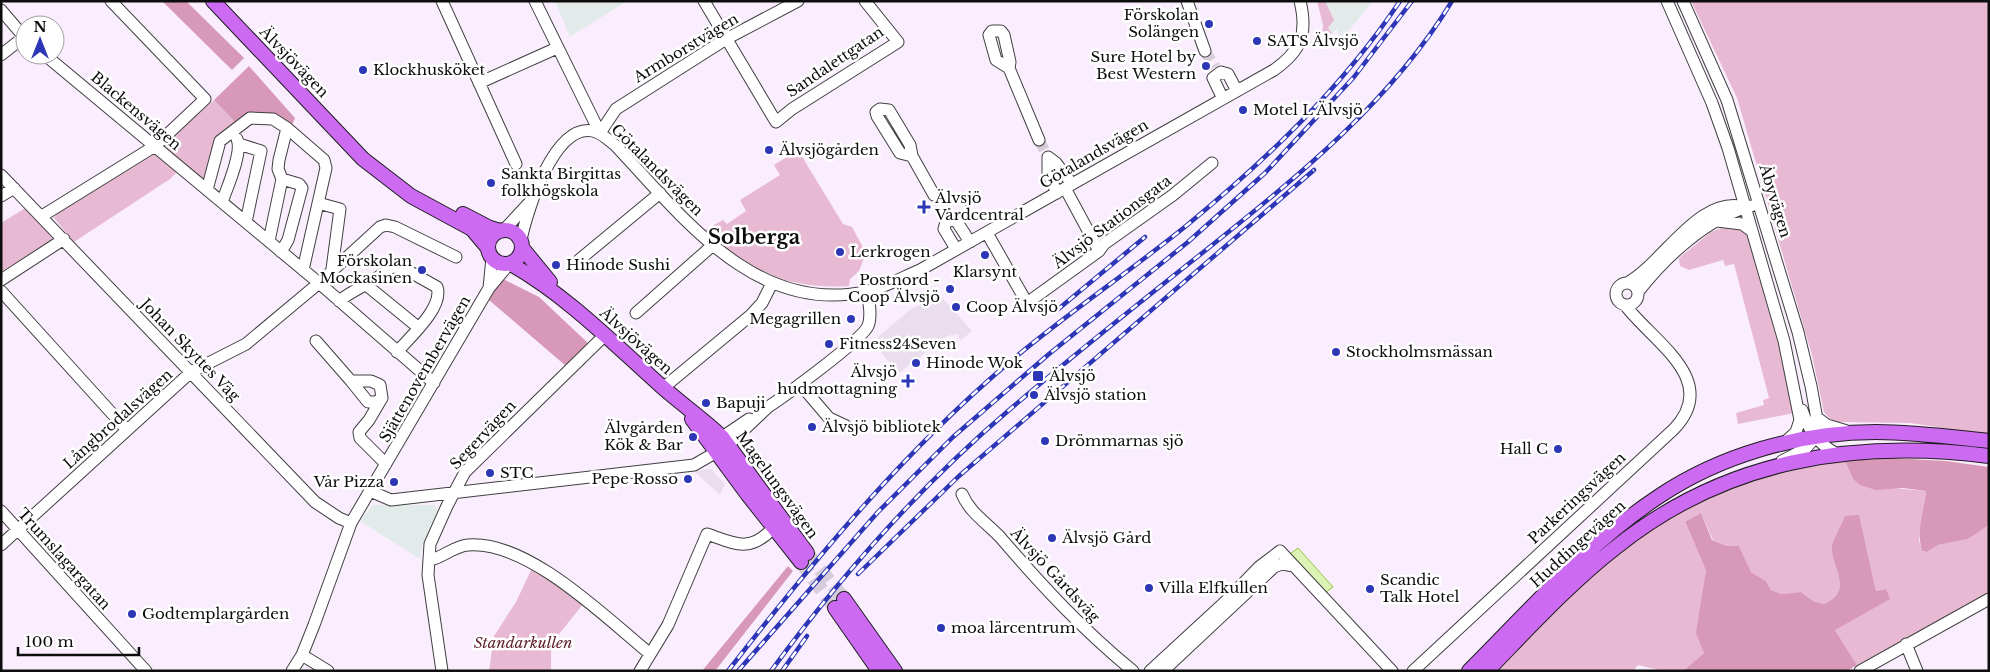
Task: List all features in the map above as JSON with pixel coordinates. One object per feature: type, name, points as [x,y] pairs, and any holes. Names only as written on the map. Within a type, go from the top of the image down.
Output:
[{"type":"main road","name":"Älvsjövägen","points":[[213,1],[363,159],[394,185],[433,209],[472,229],[490,253]]},
{"type":"main road","name":"Älvsjövägen","points":[[351,145],[397,178],[490,228],[502,230]]},
{"type":"main road","points":[[502,230],[514,233],[522,244],[519,258],[510,264],[502,264],[490,253],[492,237],[502,230]]},
{"type":"main road","name":"Älvsjövägen","points":[[522,244],[562,296],[688,410],[720,445]]},
{"type":"main road","name":"Älvsjövägen","points":[[510,264],[562,296]]},
{"type":"main road","name":"Huddingevägen","points":[[1470,671],[1585,555],[1658,496],[1701,472],[1784,443],[1856,433],[1920,434],[1989,441]]},
{"type":"main road","name":"Magelungsvägen","points":[[720,445],[804,557],[773,528],[720,445]]},
{"type":"main road","name":"Huddingevägen","points":[[1487,671],[1591,568],[1641,528],[1686,500],[1736,478],[1769,467],[1837,454],[1921,450],[1989,456]]},
{"type":"main road","points":[[879,671],[840,603],[895,671]]},
{"type":"street","points":[[42,216],[155,146],[205,99],[111,1]]},
{"type":"street","points":[[442,1],[516,164]]},
{"type":"street","points":[[535,1],[600,133]]},
{"type":"street","points":[[704,1],[726,40]]},
{"type":"street","name":"Armborstvägen","points":[[600,133],[616,108],[726,40],[798,1]]},
{"type":"street","name":"Sandalettgatan","points":[[726,40],[776,122],[792,109],[898,42],[865,1]]},
{"type":"street","points":[[1187,1],[1205,51]]},
{"type":"street","name":"Götalandsvägen","points":[[502,230],[531,200],[562,142],[573,134],[586,130],[600,133],[616,145],[660,193],[713,245],[737,265],[772,283],[803,291],[827,294],[867,291],[920,270],[1274,70],[1294,54],[1302,33],[1303,14],[1300,1]]},
{"type":"street","name":"Åbyvägen","points":[[1667,1],[1712,103],[1745,207],[1784,341],[1797,397],[1808,427],[1821,444],[1837,454]]},
{"type":"street","name":"Åbyvägen","points":[[1683,1],[1727,100],[1760,204],[1798,332],[1818,429],[1815,438]]},
{"type":"street","points":[[1,10],[15,27]]},
{"type":"street","points":[[1,55],[15,45]]},
{"type":"street","points":[[480,83],[557,48]]},
{"type":"street","name":"Blackensvägen","points":[[57,65],[319,283],[434,383]]},
{"type":"street","points":[[1009,68],[1039,140]]},
{"type":"street","points":[[1223,99],[1213,78],[1217,70],[1228,74],[1237,91]]},
{"type":"street","points":[[207,190],[220,141],[231,132],[250,118],[273,119],[287,128],[324,160],[326,168],[303,270]]},
{"type":"street","points":[[269,241],[282,180],[278,169],[287,128]]},
{"type":"street","points":[[231,132],[239,144],[261,151],[246,222]]},
{"type":"street","points":[[222,202],[239,144]]},
{"type":"street","points":[[912,156],[934,194]]},
{"type":"street","name":"Älvsjö Stationsgata","points":[[987,233],[1027,303],[1099,251],[1104,244],[1173,195],[1212,163]]},
{"type":"street","name":"Johan Skyttes Väg","points":[[1,175],[315,502],[339,518],[351,523]]},
{"type":"street","points":[[282,180],[299,184],[302,188],[290,234],[282,252]]},
{"type":"street","points":[[1,196],[14,188]]},
{"type":"street","points":[[1064,189],[1099,251]]},
{"type":"street","points":[[578,260],[660,193]]},
{"type":"street","name":"Götalandsvägen","points":[[522,244],[531,200]]},
{"type":"street","points":[[318,203],[340,209],[332,269]]},
{"type":"street","points":[[1745,207],[1736,204],[1724,206],[1695,222],[1627,283],[1620,286],[1617,292],[1617,299],[1625,305],[1632,304],[1663,264],[1716,222],[1745,207],[1760,204]]},
{"type":"street","points":[[956,249],[944,228],[945,214],[957,222],[970,242]]},
{"type":"street","points":[[1716,222],[1742,224],[1752,231]]},
{"type":"street","name":"Långbrodalsvägen","points":[[1,545],[191,372],[246,344],[319,283],[375,231],[386,225],[395,227],[456,257]]},
{"type":"street","points":[[1,280],[64,239]]},
{"type":"street","points":[[636,313],[713,245]]},
{"type":"street","name":"Sjättenovembervägen","points":[[489,288],[490,253]]},
{"type":"street","name":"Sjättenovembervägen","points":[[292,671],[302,655],[351,523],[489,288],[510,264]]},
{"type":"street","points":[[339,301],[378,278],[391,267],[396,266],[437,287],[438,296],[429,315],[397,352]]},
{"type":"street","points":[[663,388],[762,303],[772,283]]},
{"type":"street","points":[[1627,283],[1634,285],[1638,295]]},
{"type":"street","points":[[365,284],[419,328]]},
{"type":"street","points":[[1,291],[127,430]]},
{"type":"street","points":[[370,491],[391,500],[687,466],[702,462],[720,445],[769,406],[800,384],[868,326],[870,306],[867,291]]},
{"type":"street","name":"Parkeringsvägen","points":[[1638,295],[1647,330]]},
{"type":"street","name":"Parkeringsvägen","points":[[1412,671],[1681,421],[1690,399],[1690,382],[1680,365],[1625,305]]},
{"type":"street","name":"Segervägen","points":[[442,671],[428,575],[430,544],[453,494],[465,472],[605,335]]},
{"type":"street","points":[[316,341],[368,402],[376,402],[382,398],[380,385],[376,382],[351,381]]},
{"type":"street","points":[[800,384],[829,418],[846,426]]},
{"type":"street","name":"Åbyvägen","points":[[1784,443],[1799,426],[1797,397]]},
{"type":"street","name":"Sjättenovembervägen","points":[[382,398],[370,420],[358,432],[360,438],[386,464]]},
{"type":"street","points":[[1816,417],[1834,428],[1856,433]]},
{"type":"street","points":[[1769,467],[1805,449],[1815,438]]},
{"type":"street","name":"Älvsjö Gårdsväg","points":[[962,494],[980,519],[1000,537],[1073,619],[1133,671]]},
{"type":"street","name":"Trumslagargatan","points":[[1,512],[146,671]]},
{"type":"street","points":[[640,671],[649,653],[668,625],[708,534],[740,545],[748,545],[773,528]]},
{"type":"street","points":[[430,560],[470,544],[495,547],[517,555],[564,583],[649,653]]},
{"type":"street","points":[[1150,671],[1226,601],[1259,567],[1280,551],[1392,671]]},
{"type":"street","points":[[1163,671],[1274,567],[1282,564],[1294,566]]},
{"type":"street","points":[[1860,671],[1989,599]]},
{"type":"street","points":[[1906,644],[1917,671]]},
{"type":"street","points":[[302,655],[328,671]]},
{"type":"shaded area","points":[[162,1],[186,1],[244,58],[232,70]]},
{"type":"shaded area","points":[[555,1],[627,1],[570,37]]},
{"type":"shaded area","points":[[1325,1],[1373,1],[1347,33],[1339,39],[1337,29],[1332,33],[1328,28],[1330,24]]},
{"type":"shaded area","points":[[249,66],[295,118],[291,127],[250,115],[235,122],[214,100]]},
{"type":"shaded area","points":[[501,278],[539,297],[589,344],[566,366],[489,300]]},
{"type":"shaded area","points":[[940,295],[972,331],[960,341],[958,334],[947,336],[899,373],[872,342],[911,309]]},
{"type":"shaded area","points":[[1891,458],[1946,461],[1989,467],[1989,525],[1968,539],[1938,545],[1927,552],[1922,551],[1920,528],[1926,491],[1903,488],[1876,490],[1860,485],[1853,479],[1845,461]]},
{"type":"shaded area","points":[[711,469],[725,484],[720,495],[694,471]]},
{"type":"shaded area","points":[[373,505],[434,505],[438,510],[422,546],[420,559],[360,521]]},
{"type":"shaded area","points":[[1701,513],[1712,540],[1727,546],[1739,546],[1751,572],[1766,581],[1771,590],[1781,594],[1801,592],[1813,601],[1824,604],[1833,598],[1838,592],[1840,585],[1832,553],[1832,545],[1845,516],[1859,515],[1876,591],[1886,589],[1890,599],[1835,630],[1857,665],[1847,671],[1683,671],[1704,653],[1696,633],[1706,570],[1685,522]]},
{"type":"shaded area","points":[[1298,548],[1333,587],[1325,593],[1290,554]]},
{"type":"shaded area","points":[[788,566],[793,571],[715,671],[702,671]]},
{"type":"green space","points":[[1317,1],[1325,1],[1334,20],[1328,28],[1332,33],[1322,36],[1323,25]]},
{"type":"green space","points":[[1691,1],[1989,1],[1989,435],[1910,423],[1838,422],[1830,419],[1824,412],[1812,355],[1737,98]]},
{"type":"green space","points":[[214,100],[235,122],[213,144],[218,149],[206,183],[166,147],[171,139]]},
{"type":"green space","points":[[798,150],[843,224],[852,227],[866,253],[859,271],[850,279],[849,286],[807,285],[771,275],[737,257],[705,230],[723,220],[727,224],[746,211],[740,200],[780,175],[774,165]]},
{"type":"green space","points":[[155,154],[179,170],[170,179],[74,242],[54,218],[57,213]]},
{"type":"green space","points":[[27,207],[54,239],[1,276],[1,223]]},
{"type":"green space","points":[[1724,227],[1738,228],[1747,235],[1783,361],[1794,413],[1738,424],[1736,413],[1764,405],[1763,400],[1769,398],[1734,264],[1725,266],[1723,260],[1689,270],[1680,266],[1679,258],[1711,232]]},
{"type":"green space","points":[[1845,461],[1853,479],[1892,488],[1926,491],[1919,540],[1922,551],[1927,552],[1938,545],[1968,539],[1989,525],[1989,593],[1857,665],[1835,630],[1886,589],[1876,591],[1859,516],[1845,517],[1832,545],[1832,553],[1840,585],[1838,592],[1833,598],[1824,604],[1813,601],[1801,592],[1781,594],[1771,590],[1766,581],[1751,572],[1739,546],[1727,546],[1713,540],[1701,513],[1685,523],[1706,569],[1702,599],[1704,653],[1683,671],[1663,671],[1638,665],[1633,671],[1497,671],[1602,567],[1656,526],[1685,509],[1746,483],[1779,473]]},
{"type":"green space","name":"Standarkullen","points":[[532,568],[584,603],[551,644],[551,671],[489,671],[494,636],[516,602]]},
{"type":"tunnel","points":[[1205,51],[1215,67]]},
{"type":"tunnel","points":[[1039,140],[1048,157]]},
{"type":"tunnel","points":[[934,195],[943,211]]},
{"type":"tunnel","points":[[807,553],[844,599]]},
{"type":"tunnel","points":[[801,562],[835,608]]},
{"type":"railway","points":[[728,671],[827,548],[897,469],[934,431],[1012,360],[1186,226],[1274,149],[1353,64],[1400,1]]},
{"type":"railway","points":[[738,671],[878,512],[953,437],[1049,354],[1188,242],[1265,173],[1354,77],[1412,1]]},
{"type":"railway","points":[[771,671],[853,567],[943,470],[1032,390],[1308,166],[1371,105],[1401,72],[1428,38],[1452,1]]},
{"type":"railway","points":[[858,574],[959,476],[1314,170]]},
{"type":"railway","points":[[1056,311],[1145,237]]},
{"type":"railway","points":[[782,671],[807,636]]},
{"type":"place","name":"Förskolan Solängen","points":[[1209,24]]},
{"type":"place","name":"SATS Älvsjö","points":[[1257,41]]},
{"type":"place","name":"Sure Hotel by Best Western","points":[[1206,66]]},
{"type":"place","name":"Klockhusköket","points":[[363,70]]},
{"type":"place","name":"Motel L Älvsjö","points":[[1243,110]]},
{"type":"place","name":"Älvsjögården","points":[[769,150]]},
{"type":"place","name":"Sankta Birgittas folkhögskola","points":[[491,183]]},
{"type":"place","name":"Älvsjö Vårdcentral","points":[[924,207]]},
{"type":"place","name":"Lerkrogen","points":[[840,252]]},
{"type":"place","name":"Klarsynt","points":[[985,255]]},
{"type":"place","name":"Hinode Sushi","points":[[556,265]]},
{"type":"place","name":"Förskolan Mockasinen","points":[[422,270]]},
{"type":"place","name":"Postnord - Coop Älvsjö","points":[[950,289]]},
{"type":"place","name":"Coop Älvsjö","points":[[956,307]]},
{"type":"place","name":"Megagrillen","points":[[851,319]]},
{"type":"place","name":"Fitness24Seven","points":[[829,344]]},
{"type":"place","name":"Stockholmsmässan","points":[[1336,352]]},
{"type":"place","name":"Hinode Wok","points":[[916,363]]},
{"type":"place","name":"Älvsjö","points":[[1038,376]]},
{"type":"place","name":"Älvsjö hudmottagning","points":[[908,381]]},
{"type":"place","name":"Älvsjö station","points":[[1034,395]]},
{"type":"place","name":"Bapuji","points":[[706,403]]},
{"type":"place","name":"Älvsjö bibliotek","points":[[812,427]]},
{"type":"place","name":"Älvgården Kök & Bar","points":[[693,437]]},
{"type":"place","name":"Drömmarnas sjö","points":[[1045,441]]},
{"type":"place","name":"Hall C","points":[[1558,449]]},
{"type":"place","name":"STC","points":[[490,473]]},
{"type":"place","name":"Pepe Rosso","points":[[688,479]]},
{"type":"place","name":"Vår Pizza","points":[[394,482]]},
{"type":"place","name":"Älvsjö Gård","points":[[1052,538]]},
{"type":"place","name":"Villa Elfkullen","points":[[1149,588]]},
{"type":"place","name":"Scandic Talk Hotel","points":[[1370,589]]},
{"type":"place","name":"Godtemplargården","points":[[132,614]]},
{"type":"place","name":"moa lärcentrum","points":[[941,628]]},
{"type":"district","name":"Solberga","points":[[754,237]]}]
